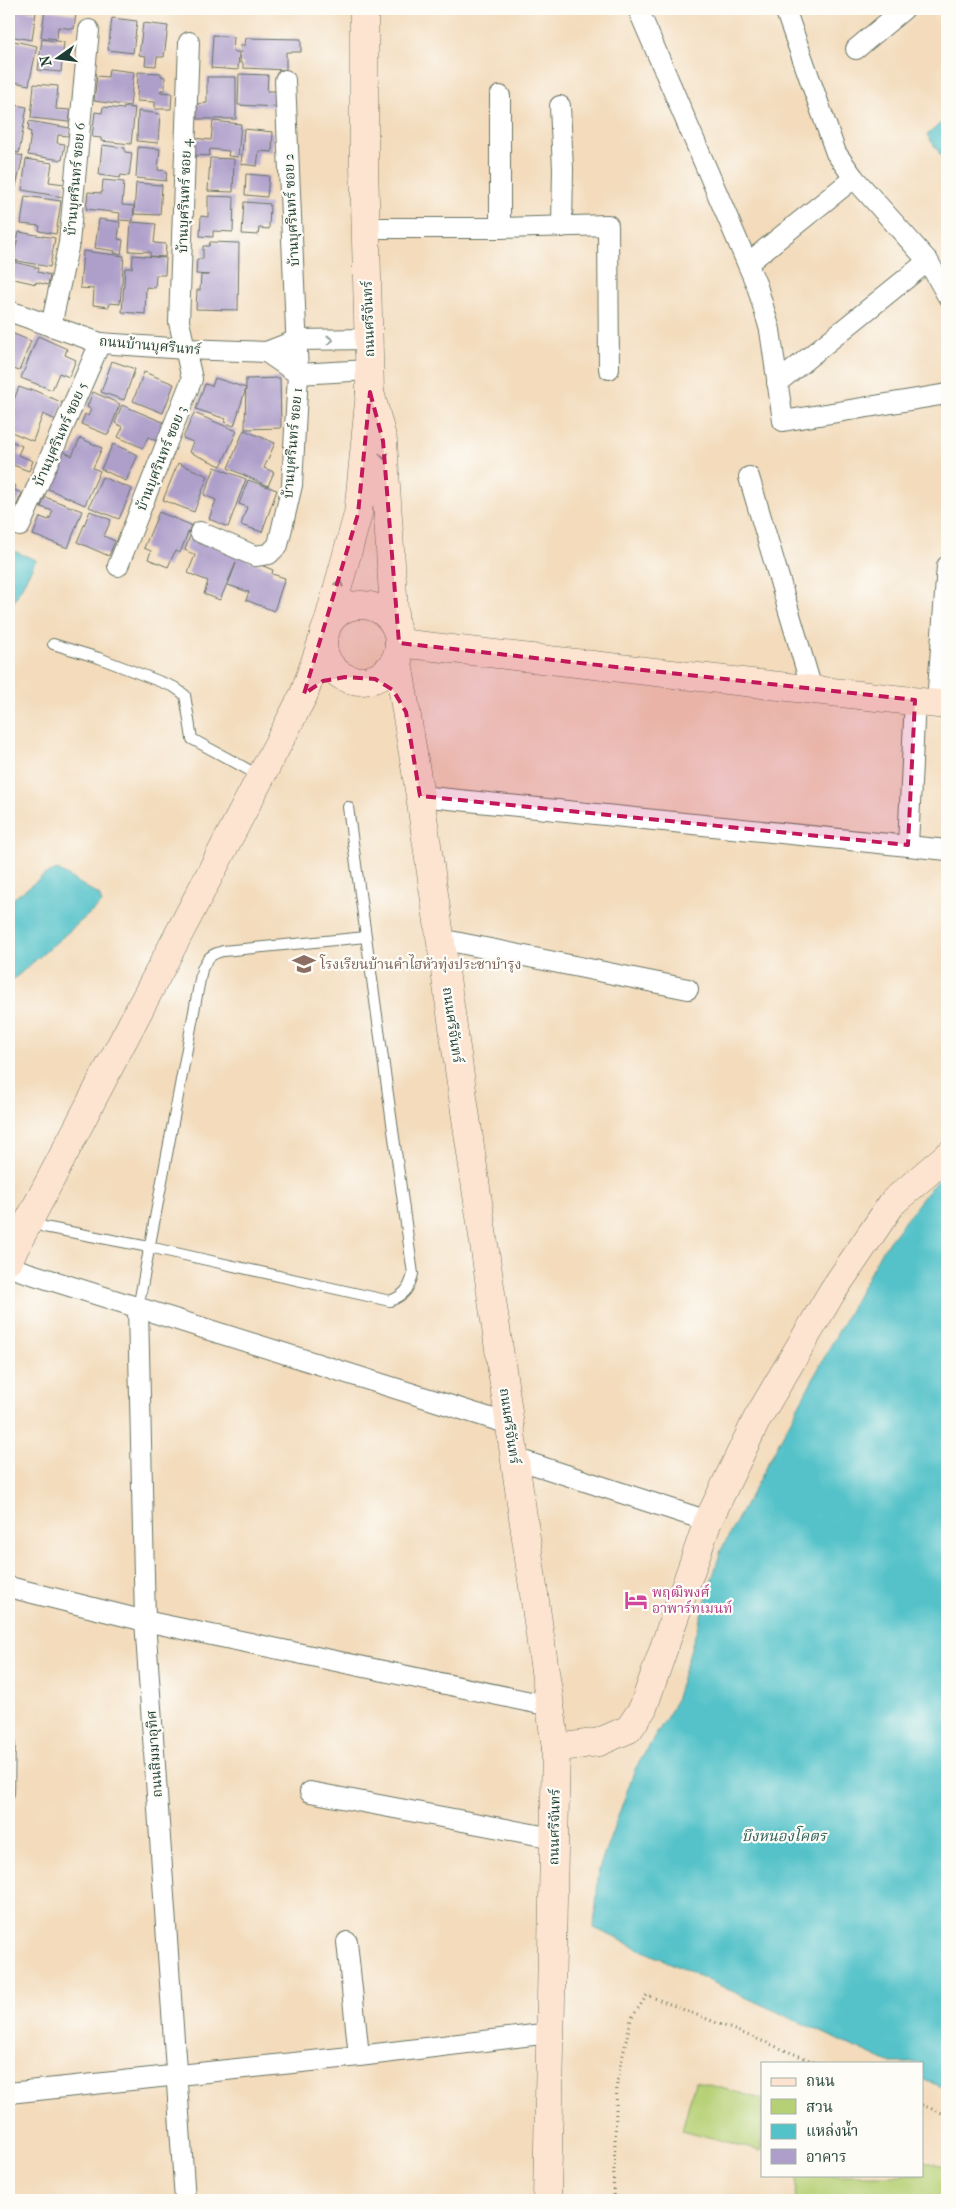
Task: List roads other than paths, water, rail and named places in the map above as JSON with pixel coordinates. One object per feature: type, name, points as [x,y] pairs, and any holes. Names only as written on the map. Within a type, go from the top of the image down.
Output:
[{"type":"main road","name":"ถนนศรีจันทร์","points":[[364,9],[365,228],[369,381],[382,441],[397,642],[556,1748],[547,2200]]},
{"type":"main road","points":[[9,1259],[20,1225],[304,694],[326,630],[358,514],[369,381]]},
{"type":"main road","points":[[304,694],[323,681],[345,677],[365,681],[375,679],[392,666],[397,642],[383,612],[366,605],[353,606],[342,611],[332,619],[326,630],[324,641],[329,662],[336,671],[345,677]]},
{"type":"main road","points":[[397,642],[933,703]]},
{"type":"main road","points":[[375,679],[393,690],[406,712]]},
{"type":"main road","points":[[556,1748],[598,1742],[629,1730],[643,1708],[708,1521],[757,1419],[832,1292],[892,1202],[947,1156]]},
{"type":"street","points":[[638,9],[748,263],[765,310],[783,421],[947,394]]},
{"type":"street","points":[[785,9],[836,152],[854,178],[928,261],[947,296]]},
{"type":"street","points":[[856,48],[904,9]]},
{"type":"street","name":"บ้านบุศรินทร์ ซอย 6","points":[[51,326],[69,243],[89,30]]},
{"type":"street","name":"บ้านบุศรินทร์ ซอย 4","points":[[185,349],[179,322],[189,42]]},
{"type":"street","name":"บ้านบุศรินทร์ ซอย 2","points":[[285,80],[298,374]]},
{"type":"street","points":[[500,96],[500,228]]},
{"type":"street","points":[[560,106],[563,169],[562,227]]},
{"type":"street","points":[[748,263],[854,178]]},
{"type":"street","points":[[365,228],[500,228],[608,225],[609,369]]},
{"type":"street","points":[[777,383],[928,261]]},
{"type":"street","name":"ถนนบ้านบุศรินทร์","points":[[9,311],[100,343],[266,352]]},
{"type":"street","points":[[266,352],[297,340],[368,339]]},
{"type":"street","name":"บ้านบุศรินทร์ ซอย 5","points":[[20,526],[100,343]]},
{"type":"street","name":"บ้านบุศรินทร์ ซอย 3","points":[[118,566],[192,379],[185,349]]},
{"type":"street","points":[[266,352],[298,374],[369,381]]},
{"type":"street","name":"บ้านบุศรินทร์ ซอย 1","points":[[200,532],[256,556],[269,554],[278,545],[292,485],[298,374]]},
{"type":"street","points":[[749,477],[812,689]]},
{"type":"street","points":[[908,845],[933,703],[947,566]]},
{"type":"street","points":[[420,796],[947,850]]},
{"type":"street","points":[[440,939],[688,989]]},
{"type":"street","points":[[9,1266],[509,1424]]},
{"type":"street","name":"ถนนสิมมาอุทิศ","points":[[138,1308],[145,1621],[185,2200]]},
{"type":"street","points":[[514,1458],[708,1521]]},
{"type":"street","points":[[9,1587],[145,1621],[550,1706]]},
{"type":"street","points":[[310,1792],[553,1838]]},
{"type":"street","points":[[347,1942],[359,2056]]},
{"type":"street","points":[[9,2093],[359,2056],[550,2033]]},
{"type":"lane","points":[[53,644],[99,658],[174,687],[184,695],[192,739],[261,777]]},
{"type":"lane","points":[[20,1225],[44,1227],[149,1247],[390,1301],[403,1296],[409,1288],[413,1274],[348,807]]},
{"type":"lane","points":[[138,1308],[202,969],[206,959],[223,951],[366,937]]},
{"type":"lane","points":[[9,1794],[10,1731]]},
{"type":"water","points":[[947,118],[947,164],[927,135]]},
{"type":"water","points":[[9,549],[36,560],[9,611]]},
{"type":"water","points":[[58,870],[99,895],[102,903],[9,983],[9,902],[46,874]]},
{"type":"water","name":"บึงหนองโคตร","points":[[947,1171],[947,2089],[924,2079],[924,2062],[887,2062],[594,1928],[599,1869],[635,1769],[673,1707],[721,1550],[881,1252],[931,1187]]},
{"type":"place","name":"โรงเรียนบ้านคำไฮหัวทุ่งประชาบำรุง","points":[[304,964]]},
{"type":"place","name":"พฤฒิพงศ์ อาพาร์ทเมนท์","points":[[636,1600]]}]
